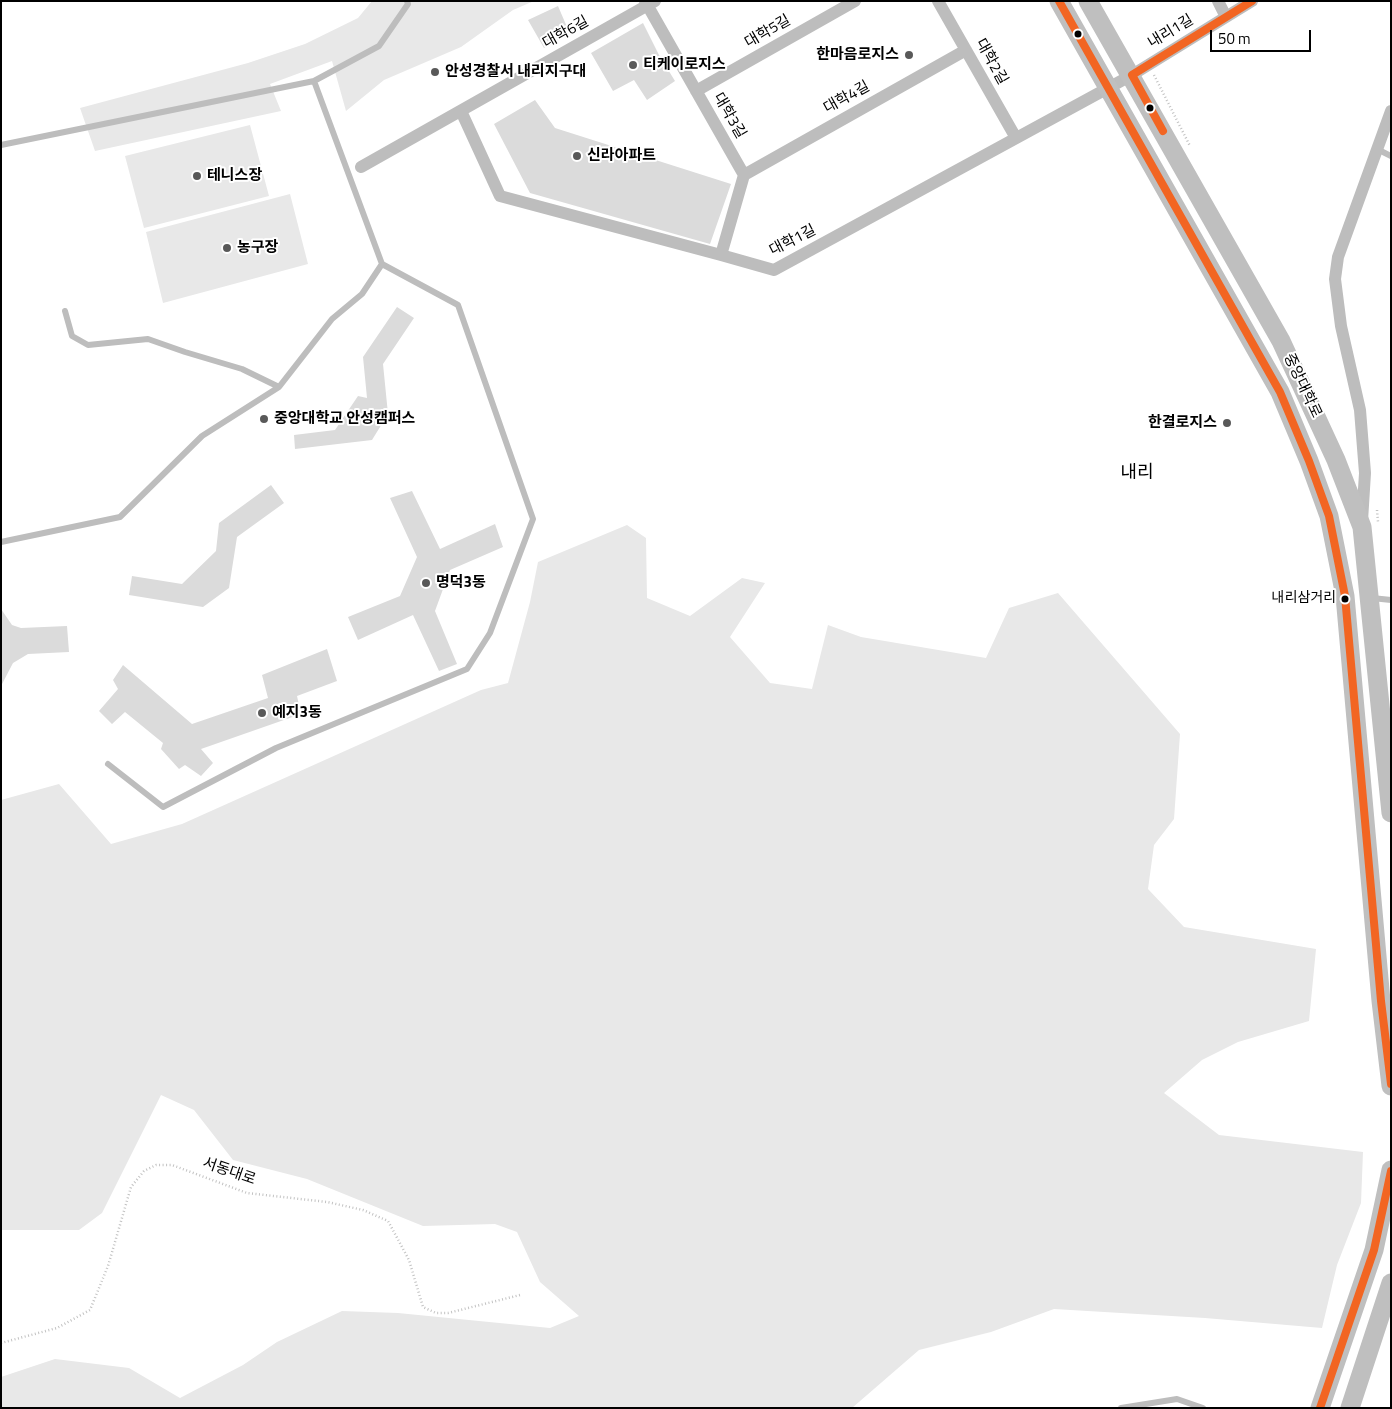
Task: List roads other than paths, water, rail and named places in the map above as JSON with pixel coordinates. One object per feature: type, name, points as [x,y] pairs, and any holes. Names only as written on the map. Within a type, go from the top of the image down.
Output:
[{"type":"street","name":"대학5길","points":[[696,92],[855,1]]},
{"type":"street","name":"대학2길","points":[[938,1],[1016,138]]},
{"type":"street","name":"중앙대학로","points":[[1059,1],[1280,392],[1309,461],[1328,516],[1345,596],[1381,1001],[1391,1086]]},
{"type":"street","name":"중앙대학로","points":[[1088,1],[1132,75],[1281,342],[1336,460],[1362,527],[1391,813]]},
{"type":"street","points":[[1218,1],[1226,17]]},
{"type":"street","name":"내리1길","points":[[1132,75],[1252,1]]},
{"type":"street","name":"대학3길","points":[[649,3],[696,92],[744,175]]},
{"type":"street","name":"대학6길","points":[[362,167],[649,3]]},
{"type":"street","name":"대학4길","points":[[744,175],[966,50]]},
{"type":"street","name":"대학1길","points":[[461,111],[500,196],[774,270],[1132,75]]},
{"type":"street","points":[[1362,527],[1365,473],[1360,410],[1341,326],[1335,279],[1338,257],[1391,111]]},
{"type":"street","points":[[721,255],[744,175]]},
{"type":"street","points":[[1320,1408],[1374,1250],[1391,1170]]},
{"type":"street","points":[[1350,1408],[1391,1283]]},
{"type":"lane","points":[[1,145],[314,82],[379,46],[408,4],[407,1]]},
{"type":"lane","points":[[108,764],[163,807],[276,748],[467,669],[490,634],[533,518],[458,305],[382,264],[314,82]]},
{"type":"lane","points":[[1377,149],[1391,156]]},
{"type":"lane","points":[[1,542],[120,517],[202,436],[279,387],[332,319],[362,294],[382,264]]},
{"type":"lane","points":[[66,311],[72,336],[88,345],[148,340],[242,369],[279,387]]},
{"type":"lane","points":[[1369,598],[1391,600]]},
{"type":"lane","points":[[1121,1408],[1177,1399],[1203,1408]]},
{"type":"place","name":"한마음로지스","points":[[909,55]]},
{"type":"place","name":"티케이로지스","points":[[633,65]]},
{"type":"place","name":"안성경찰서 내리지구대","points":[[435,72]]},
{"type":"place","name":"신라아파트","points":[[577,156]]},
{"type":"place","name":"테니스장","points":[[197,176]]},
{"type":"place","name":"농구장","points":[[227,248]]},
{"type":"place","name":"중앙대학교 안성캠퍼스","points":[[264,419]]},
{"type":"place","name":"한결로지스","points":[[1227,423]]},
{"type":"place","name":"명덕3동","points":[[426,583]]},
{"type":"place","name":"내리삼거리","points":[[1345,599]]},
{"type":"place","name":"예지3동","points":[[262,713]]},
{"type":"district","name":"내리","points":[[1137,474]]}]
